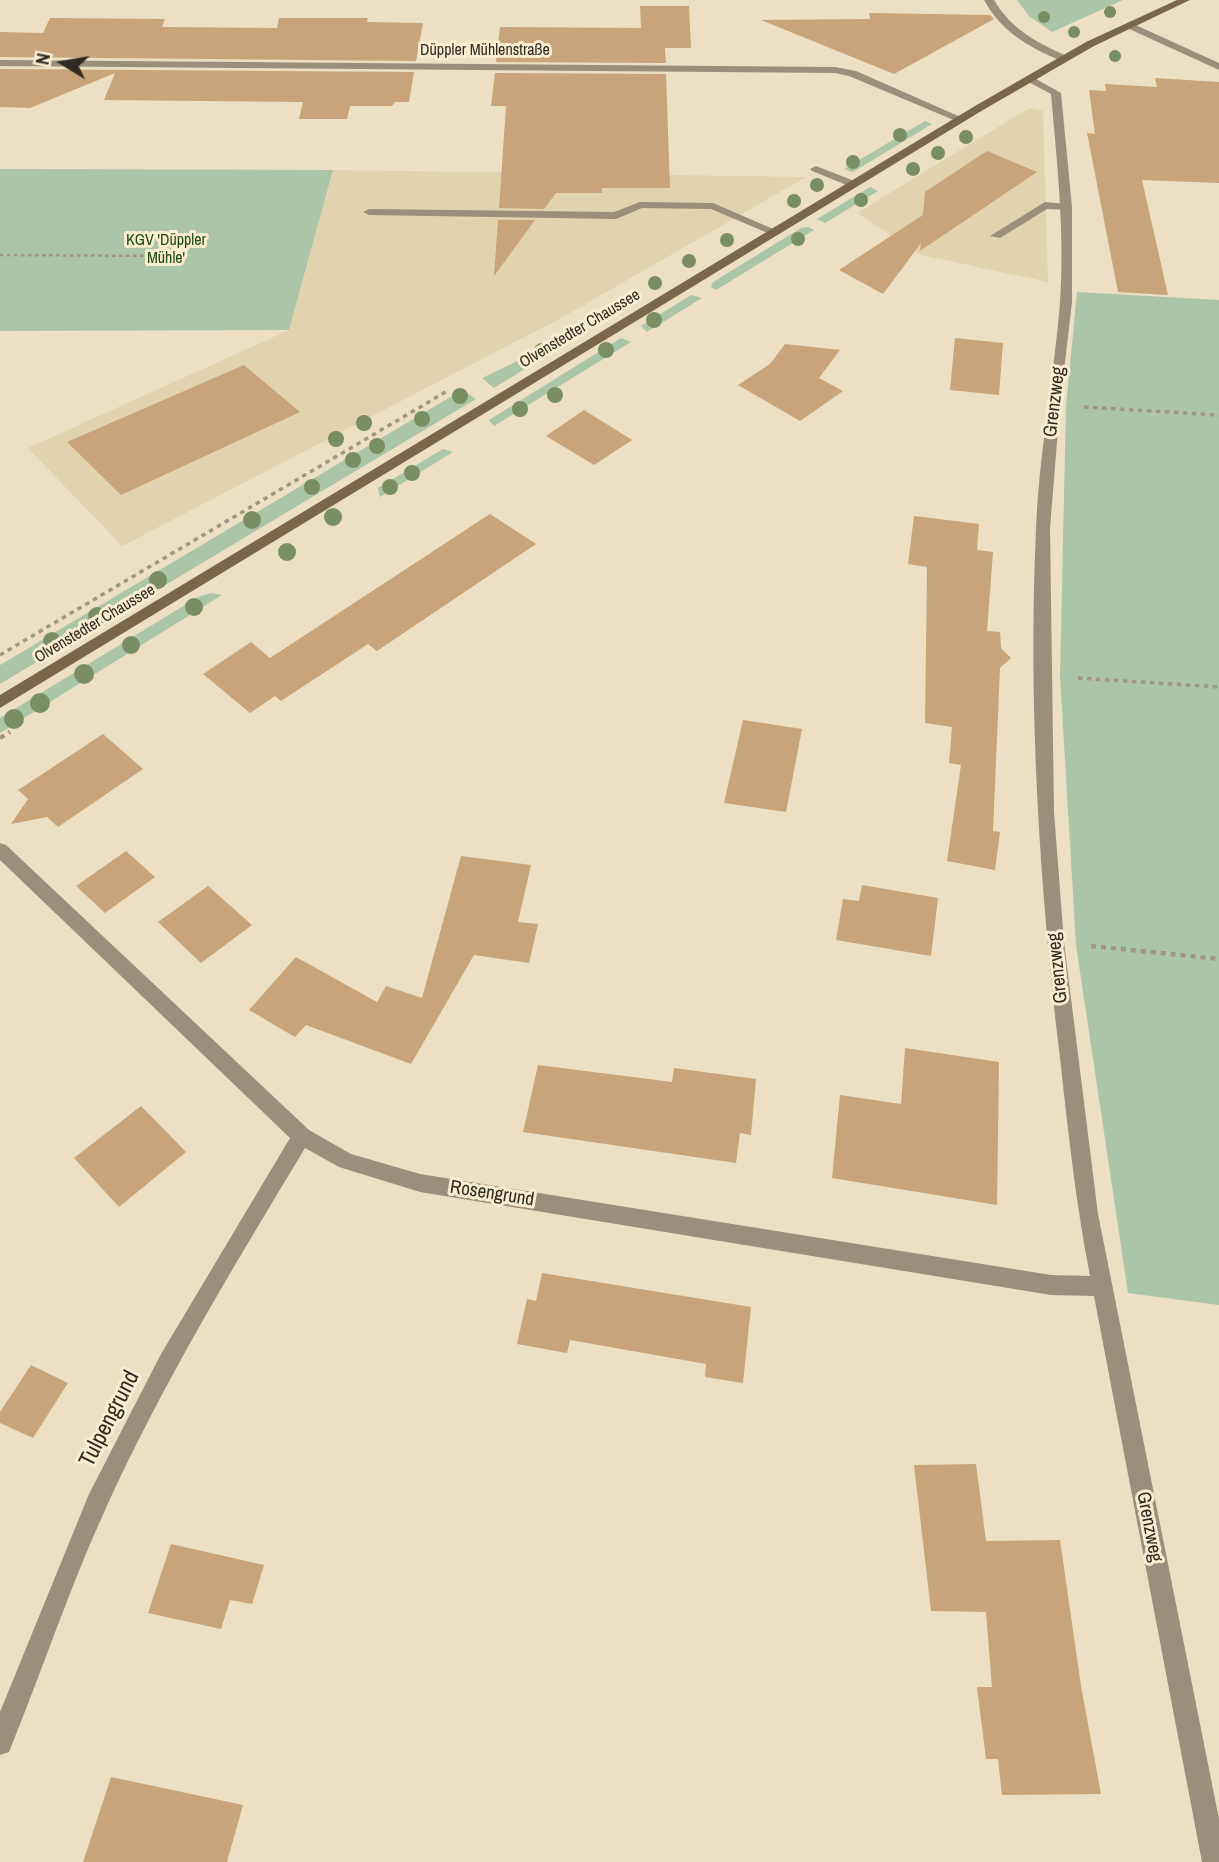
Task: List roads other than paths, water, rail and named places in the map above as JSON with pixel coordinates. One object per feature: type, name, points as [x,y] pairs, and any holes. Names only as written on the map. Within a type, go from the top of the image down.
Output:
[{"type":"street","points":[[989,0],[1002,23],[1013,33],[1063,58]]},
{"type":"street","name":"Olvenstedter Chaussee","points":[[0,702],[1029,78],[1129,25],[1185,0]]},
{"type":"street","points":[[1129,25],[1219,67]]},
{"type":"street","name":"Düppler Mühlenstraße","points":[[0,63],[835,70],[852,73],[960,119]]},
{"type":"street","name":"Grenzweg","points":[[1029,78],[1056,93],[1066,207],[1066,302],[1053,405],[1044,528],[1043,739],[1055,942],[1088,1214],[1215,1862]]},
{"type":"street","points":[[816,169],[853,184]]},
{"type":"street","points":[[369,212],[616,216],[640,205],[713,206],[774,232]]},
{"type":"street","points":[[996,236],[1045,205],[1066,207]]},
{"type":"street","name":"Rosengrund","points":[[0,850],[302,1136],[346,1161],[420,1183],[1051,1285],[1102,1286]]},
{"type":"street","name":"Tulpengrund","points":[[0,1743],[39,1639],[98,1500],[193,1319],[302,1136]]},
{"type":"park label","name":"KGV 'Düppler Mühle'","points":[[166,250]]}]
